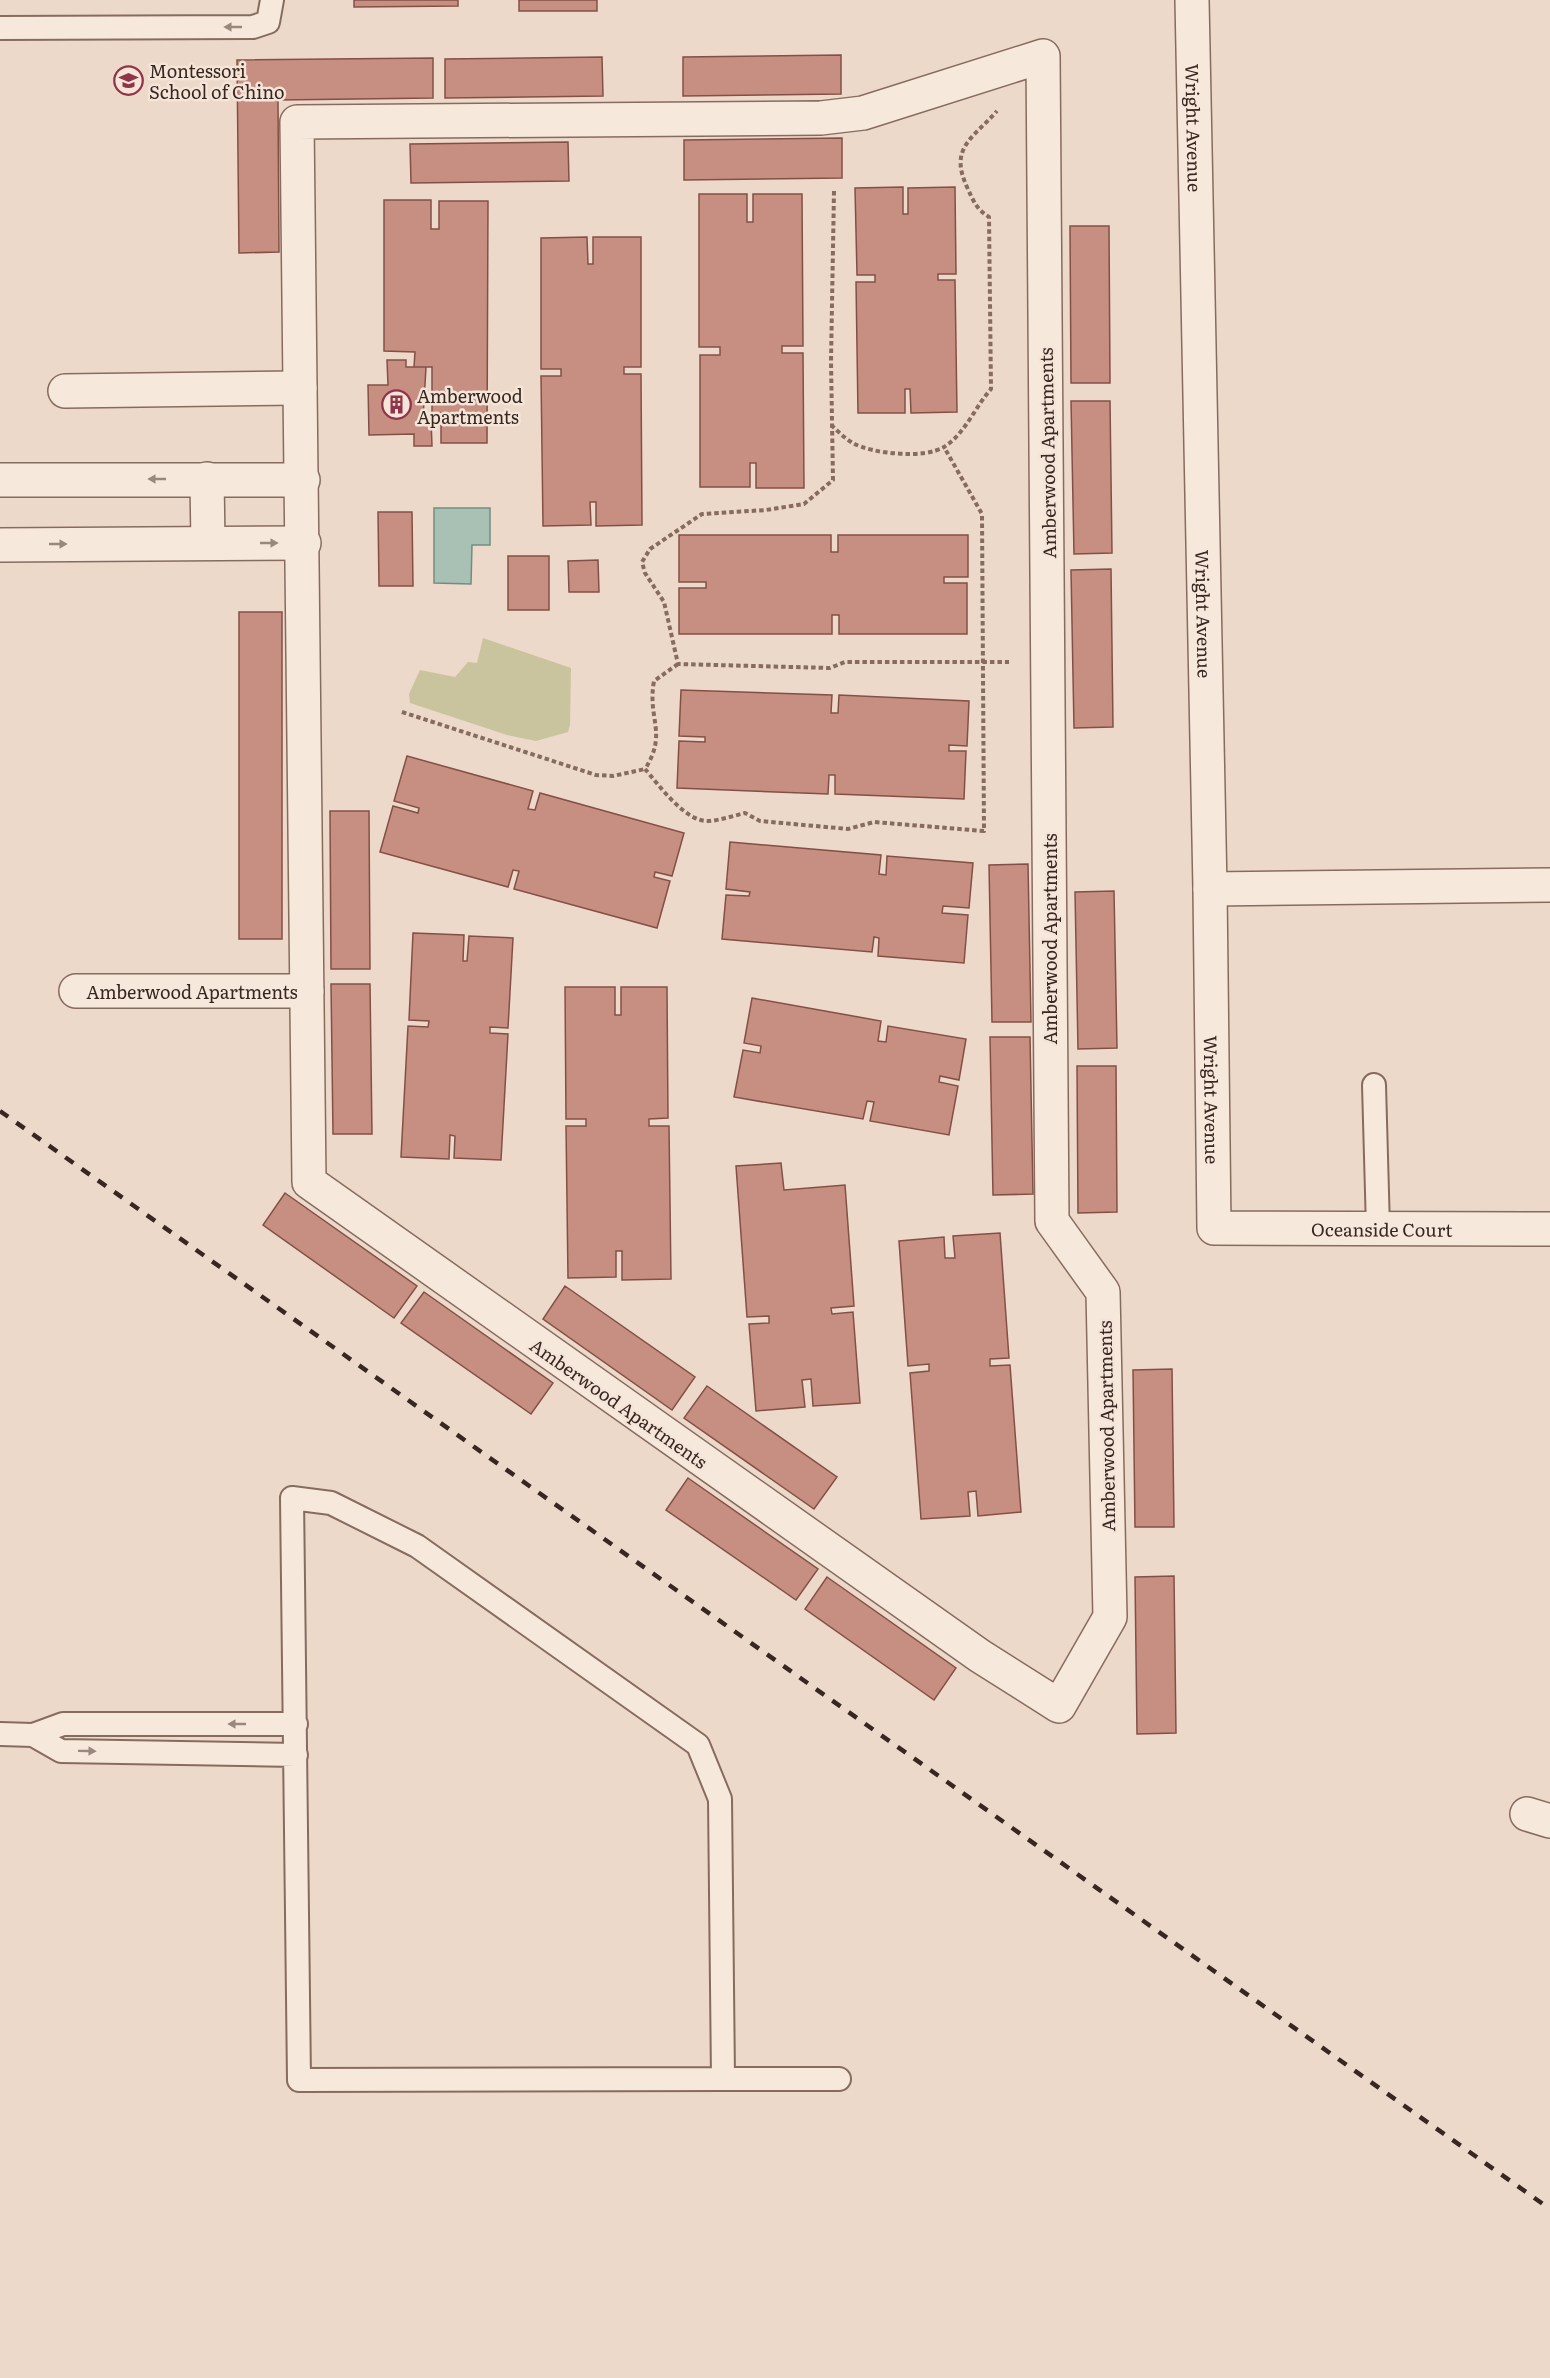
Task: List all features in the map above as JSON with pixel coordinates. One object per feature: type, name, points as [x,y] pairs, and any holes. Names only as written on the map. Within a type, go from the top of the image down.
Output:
[{"type":"street","name":"Wright Avenue","points":[[1191,0],[1210,890],[1214,1228]]},
{"type":"street","name":"Amberwood Apartments","points":[[1056,55],[1048,662],[1052,1221],[1103,1292],[1110,1617],[1059,1706],[931,1622],[309,1182],[304,543],[300,388],[297,122],[821,118],[863,113],[1056,55]]},
{"type":"street","points":[[65,391],[300,388]]},
{"type":"street","points":[[207,479],[208,543]]},
{"type":"street","points":[[0,480],[303,480]]},
{"type":"street","points":[[0,545],[304,543]]},
{"type":"street","points":[[1210,890],[1550,885]]},
{"type":"street","name":"Amberwood Apartments","points":[[76,992],[307,991]]},
{"type":"street","name":"Oceanside Court","points":[[1214,1228],[1550,1229]]},
{"type":"lane","points":[[0,28],[253,27],[268,22],[272,0]]},
{"type":"lane","points":[[1374,1085],[1378,1228]]},
{"type":"lane","points":[[723,2079],[720,1799],[698,1745],[417,1546],[331,1503],[292,1498],[299,2080],[839,2079]]},
{"type":"lane","points":[[0,1734],[33,1735],[63,1724],[296,1724]]},
{"type":"lane","points":[[33,1735],[61,1751],[296,1755]]},
{"type":"path","points":[[831,425],[852,443],[885,453],[924,453],[944,447],[966,426],[980,402],[991,389],[989,217],[977,209],[960,172],[958,157],[965,146],[1004,104]]},
{"type":"path","points":[[678,664],[664,602],[645,573],[642,562],[650,549],[702,514],[766,510],[804,504],[833,480],[831,425],[834,191]]},
{"type":"path","points":[[645,769],[680,809],[707,822],[745,813],[760,821],[848,829],[874,822],[984,831],[982,514],[944,447]]},
{"type":"path","points":[[402,712],[596,774],[613,776],[645,769],[655,753],[658,731],[651,701],[654,681],[678,664],[830,668],[844,662],[1048,662]]},
{"type":"shaded area","points":[[434,508],[490,508],[490,545],[472,545],[471,584],[434,583]]},
{"type":"shaded area","points":[[483,638],[571,668],[568,732],[536,741],[507,735],[410,703],[409,694],[420,670],[455,677],[468,662],[477,663]]},
{"type":"building","points":[[354,0],[458,0],[458,6],[354,7]]},
{"type":"building","points":[[519,0],[597,0],[597,11],[519,11]]},
{"type":"building","points":[[841,55],[841,94],[683,96],[683,57]]},
{"type":"building","points":[[602,57],[603,96],[445,98],[445,59]]},
{"type":"building","points":[[433,58],[433,98],[278,100],[279,252],[239,253],[237,60]]},
{"type":"building","points":[[842,138],[842,178],[684,180],[684,140]]},
{"type":"building","points":[[568,142],[569,181],[411,183],[410,144]]},
{"type":"building","points":[[903,187],[903,214],[908,214],[908,188],[955,187],[956,274],[938,274],[938,280],[955,280],[957,412],[911,413],[910,389],[905,389],[905,413],[858,413],[856,282],[875,282],[875,275],[857,275],[855,188]]},
{"type":"building","points":[[699,194],[747,194],[747,222],[753,222],[753,194],[802,194],[803,346],[782,346],[782,353],[803,353],[804,488],[756,488],[756,463],[750,463],[750,487],[700,487],[700,355],[720,355],[720,347],[699,347]]},
{"type":"building","points":[[384,200],[431,200],[431,229],[439,229],[439,201],[488,201],[487,443],[441,443],[441,413],[432,413],[432,367],[414,367],[415,352],[384,351]]},
{"type":"building","points":[[1070,226],[1109,226],[1110,383],[1071,383]]},
{"type":"building","points":[[587,237],[588,264],[593,264],[593,237],[641,237],[641,367],[624,367],[624,374],[641,374],[642,525],[596,526],[596,502],[590,502],[591,525],[543,526],[541,376],[561,376],[561,369],[541,369],[541,238]]},
{"type":"building","name":"Amberwood Apartments","points":[[387,360],[406,360],[406,367],[426,367],[423,419],[431,418],[432,446],[414,446],[414,434],[369,435],[368,385],[388,385]]},
{"type":"building","points":[[1071,401],[1110,401],[1112,553],[1074,554]]},
{"type":"building","points":[[378,512],[412,512],[413,586],[379,586]]},
{"type":"building","points":[[679,535],[831,535],[831,552],[838,552],[838,535],[968,535],[968,577],[944,577],[944,583],[967,583],[967,634],[839,634],[839,615],[832,615],[832,634],[679,634],[679,588],[706,588],[706,582],[679,582]]},
{"type":"building","points":[[508,556],[549,556],[549,610],[508,610]]},
{"type":"building","points":[[598,560],[599,592],[569,592],[568,561]]},
{"type":"building","points":[[1111,569],[1113,727],[1074,728],[1071,570]]},
{"type":"building","points":[[239,612],[282,612],[282,939],[239,939]]},
{"type":"building","points":[[681,690],[832,695],[831,713],[838,713],[839,695],[969,701],[967,746],[949,745],[949,751],[966,751],[964,799],[835,794],[835,775],[829,775],[828,794],[677,788],[679,741],[705,742],[705,737],[679,736]]},
{"type":"building","points":[[407,756],[533,791],[528,809],[535,810],[540,793],[684,833],[672,876],[655,872],[654,877],[670,881],[657,928],[514,889],[519,871],[513,870],[508,887],[380,852],[393,806],[418,813],[419,808],[394,801]]},
{"type":"building","points":[[330,811],[369,811],[370,969],[331,969]]},
{"type":"building","points":[[730,842],[881,855],[879,874],[886,875],[887,856],[973,863],[969,908],[943,906],[942,913],[968,915],[964,963],[878,956],[879,938],[874,937],[872,952],[722,939],[726,895],[749,896],[750,892],[726,889]]},
{"type":"building","points":[[1028,864],[1031,1022],[992,1022],[989,865]]},
{"type":"building","points":[[1114,891],[1117,1048],[1078,1049],[1075,892]]},
{"type":"building","points":[[413,933],[464,935],[463,961],[467,961],[469,936],[513,938],[508,1028],[490,1027],[490,1033],[508,1034],[501,1160],[454,1158],[455,1136],[450,1135],[449,1159],[401,1157],[408,1026],[428,1027],[429,1021],[409,1020]]},
{"type":"building","points":[[331,984],[370,984],[372,1134],[333,1134]]},
{"type":"building","points":[[565,987],[615,987],[615,1015],[621,1015],[621,987],[667,987],[668,1118],[649,1119],[649,1126],[669,1126],[671,1279],[622,1280],[622,1251],[616,1251],[616,1277],[568,1278],[566,1126],[586,1126],[586,1119],[566,1119]]},
{"type":"building","points":[[752,998],[881,1021],[878,1041],[886,1042],[888,1026],[966,1039],[959,1080],[940,1076],[939,1082],[958,1086],[949,1135],[870,1121],[874,1102],[867,1101],[863,1119],[734,1097],[743,1050],[760,1053],[761,1046],[744,1043]]},
{"type":"building","points":[[990,1037],[1030,1037],[1033,1194],[993,1195]]},
{"type":"building","points":[[1077,1066],[1116,1066],[1117,1212],[1078,1213]]},
{"type":"building","points":[[781,1163],[784,1190],[845,1185],[854,1306],[831,1308],[832,1314],[853,1312],[860,1403],[813,1406],[811,1379],[802,1380],[805,1407],[756,1411],[749,1324],[769,1323],[769,1316],[747,1317],[736,1166]]},
{"type":"building","points":[[285,1193],[417,1286],[394,1318],[263,1225]]},
{"type":"building","points":[[1000,1233],[1009,1358],[990,1359],[990,1366],[1010,1365],[1021,1512],[978,1516],[976,1491],[968,1492],[970,1516],[921,1519],[910,1373],[929,1371],[929,1364],[908,1366],[899,1241],[944,1237],[945,1258],[955,1258],[953,1236]]},
{"type":"building","points":[[565,1286],[695,1377],[672,1410],[543,1319]]},
{"type":"building","points":[[424,1292],[553,1383],[531,1414],[401,1323]]},
{"type":"building","points":[[1172,1369],[1174,1527],[1135,1527],[1133,1370]]},
{"type":"building","points":[[707,1386],[837,1477],[814,1509],[684,1418]]},
{"type":"building","points":[[688,1478],[818,1569],[796,1600],[666,1510]]},
{"type":"building","points":[[1174,1576],[1176,1733],[1137,1734],[1135,1577]]},
{"type":"building","points":[[827,1577],[956,1668],[934,1700],[805,1609]]},
{"type":"railway","points":[[0,1111],[1550,2209]]},
{"type":"place","name":"Montessori School of Chino","points":[[128,80]]},
{"type":"place","name":"Amberwood Apartments","points":[[396,405]]}]
